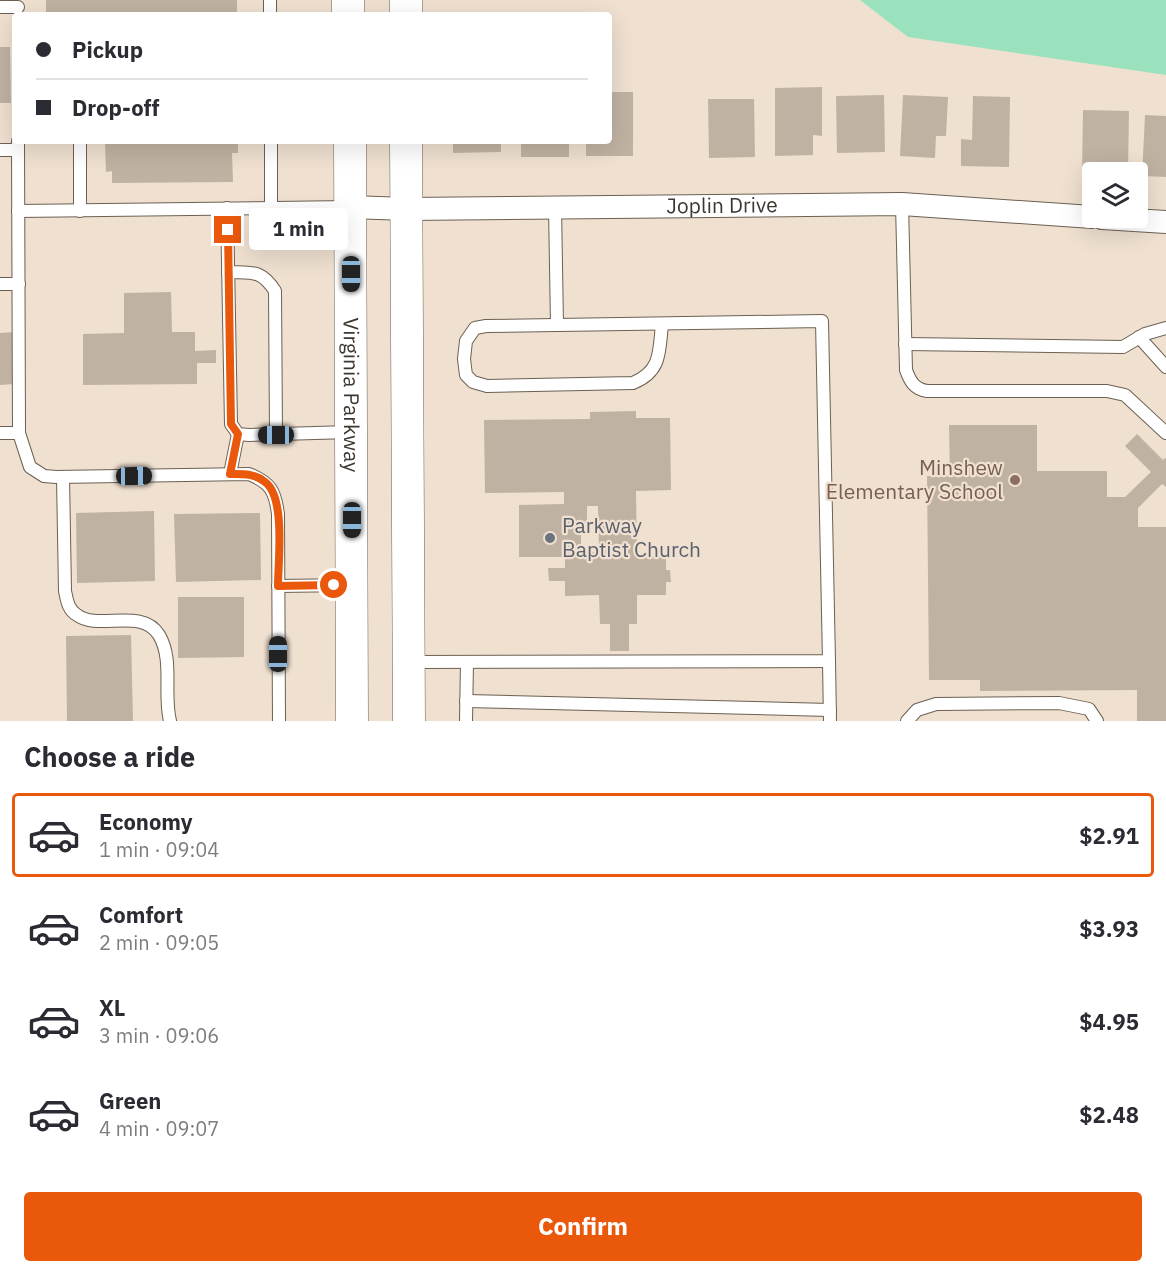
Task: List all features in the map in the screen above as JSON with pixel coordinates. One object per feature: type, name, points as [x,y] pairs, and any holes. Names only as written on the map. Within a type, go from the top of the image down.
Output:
[{"type":"main road","name":"Virginia Parkway","points":[[350,144],[352,721]]},
{"type":"main road","points":[[406,144],[409,721]]},
{"type":"street","name":"Joplin Drive","points":[[350,207],[406,209],[902,204],[1082,216]]},
{"type":"street","points":[[1148,221],[1166,222]]},
{"type":"lane","points":[[0,7],[18,7]]},
{"type":"lane","points":[[80,144],[80,211]]},
{"type":"lane","points":[[271,144],[271,208]]},
{"type":"lane","points":[[0,150],[18,146],[19,433],[30,467],[44,476],[249,474],[267,482],[276,500],[278,514],[279,721]]},
{"type":"lane","points":[[902,204],[906,370],[909,380],[919,390],[1107,391],[1120,393],[1125,395],[1166,434]]},
{"type":"lane","points":[[18,212],[350,207]]},
{"type":"lane","points":[[555,207],[557,325]]},
{"type":"lane","points":[[227,208],[231,424],[238,434],[230,474]]},
{"type":"lane","points":[[228,272],[258,273],[268,279],[275,291],[276,435]]},
{"type":"lane","points":[[0,284],[19,284]]},
{"type":"lane","points":[[466,701],[830,715],[822,321],[486,326],[475,328],[466,341],[464,359],[466,375],[473,382],[487,386],[633,383],[643,379],[654,369],[658,359],[663,324]]},
{"type":"lane","points":[[905,344],[1123,347],[1145,334],[1166,328]]},
{"type":"lane","points":[[1139,337],[1166,367]]},
{"type":"lane","points":[[238,434],[351,432]]},
{"type":"lane","points":[[0,433],[19,433]]},
{"type":"lane","points":[[63,477],[65,591],[69,606],[76,615],[87,620],[134,620],[151,626],[158,633],[166,653],[166,708],[170,721]]},
{"type":"lane","points":[[278,586],[352,585]]},
{"type":"lane","points":[[409,662],[829,661]]},
{"type":"lane","points":[[466,721],[467,662]]},
{"type":"lane","points":[[907,721],[917,710],[936,704],[1059,703],[1089,709],[1097,721]]},
{"type":"green space","points":[[860,0],[1166,0],[1166,75],[908,37]]},
{"type":"building","points":[[46,0],[237,0],[237,12],[46,12]]},
{"type":"building","points":[[0,47],[10,47],[11,103],[0,103]]},
{"type":"building","points":[[822,87],[822,136],[813,135],[813,155],[775,156],[775,88]]},
{"type":"building","points":[[612,92],[633,92],[633,156],[586,156],[586,144],[612,144]]},
{"type":"building","points":[[884,95],[885,152],[837,153],[836,96]]},
{"type":"building","points":[[903,95],[948,97],[946,136],[936,136],[935,158],[900,156]]},
{"type":"building","points":[[973,96],[1010,97],[1009,167],[961,166],[961,139],[972,140]]},
{"type":"building","points":[[708,99],[754,99],[755,157],[709,158]]},
{"type":"building","points":[[1083,110],[1129,111],[1128,162],[1082,162]]},
{"type":"building","points":[[1145,115],[1166,116],[1166,177],[1148,176],[1148,162],[1143,162]]},
{"type":"building","points":[[105,144],[238,144],[238,153],[232,153],[233,182],[112,183],[112,171],[106,172]]},
{"type":"building","points":[[453,144],[501,144],[501,152],[453,153]]},
{"type":"building","points":[[521,144],[569,144],[569,157],[521,157]]},
{"type":"building","points":[[171,292],[172,332],[195,332],[195,351],[216,350],[216,363],[197,363],[197,384],[83,385],[83,334],[124,333],[124,293]]},
{"type":"building","points":[[14,332],[14,384],[0,385],[0,333]]},
{"type":"building","name":"Parkway Baptist Church","points":[[636,411],[636,418],[670,418],[671,490],[636,491],[637,557],[666,557],[666,570],[670,570],[671,582],[666,582],[666,595],[637,595],[637,624],[629,624],[629,651],[610,651],[610,624],[600,624],[599,595],[565,596],[565,581],[549,581],[548,568],[565,568],[565,557],[519,557],[519,505],[564,504],[564,492],[485,493],[484,420],[590,419],[590,412]],"holes":[[[587,506],[598,506],[599,552],[581,552],[581,523],[587,523]]]},
{"type":"building","points":[[949,425],[1037,425],[1037,471],[1107,471],[1107,497],[1125,497],[1151,472],[1125,446],[1137,434],[1163,460],[1166,459],[1166,487],[1162,484],[1138,508],[1138,527],[1166,527],[1166,721],[1137,721],[1137,690],[980,691],[980,680],[929,680],[927,476],[950,476]]},
{"type":"building","points":[[154,511],[155,581],[77,583],[76,513]]},
{"type":"building","points":[[260,513],[261,580],[176,582],[174,514]]},
{"type":"building","points":[[178,597],[244,597],[244,657],[178,658]]},
{"type":"building","points":[[131,635],[133,721],[67,721],[66,636]]},
{"type":"place","name":"Minshew Elementary School","points":[[1015,480]]},
{"type":"place","name":"Parkway Baptist Church","points":[[550,538]]},
{"type":"route","points":[[228,230],[231,424],[238,434],[230,474],[249,474],[257,477],[267,482],[273,491],[278,514],[278,586],[334,585]]}]
